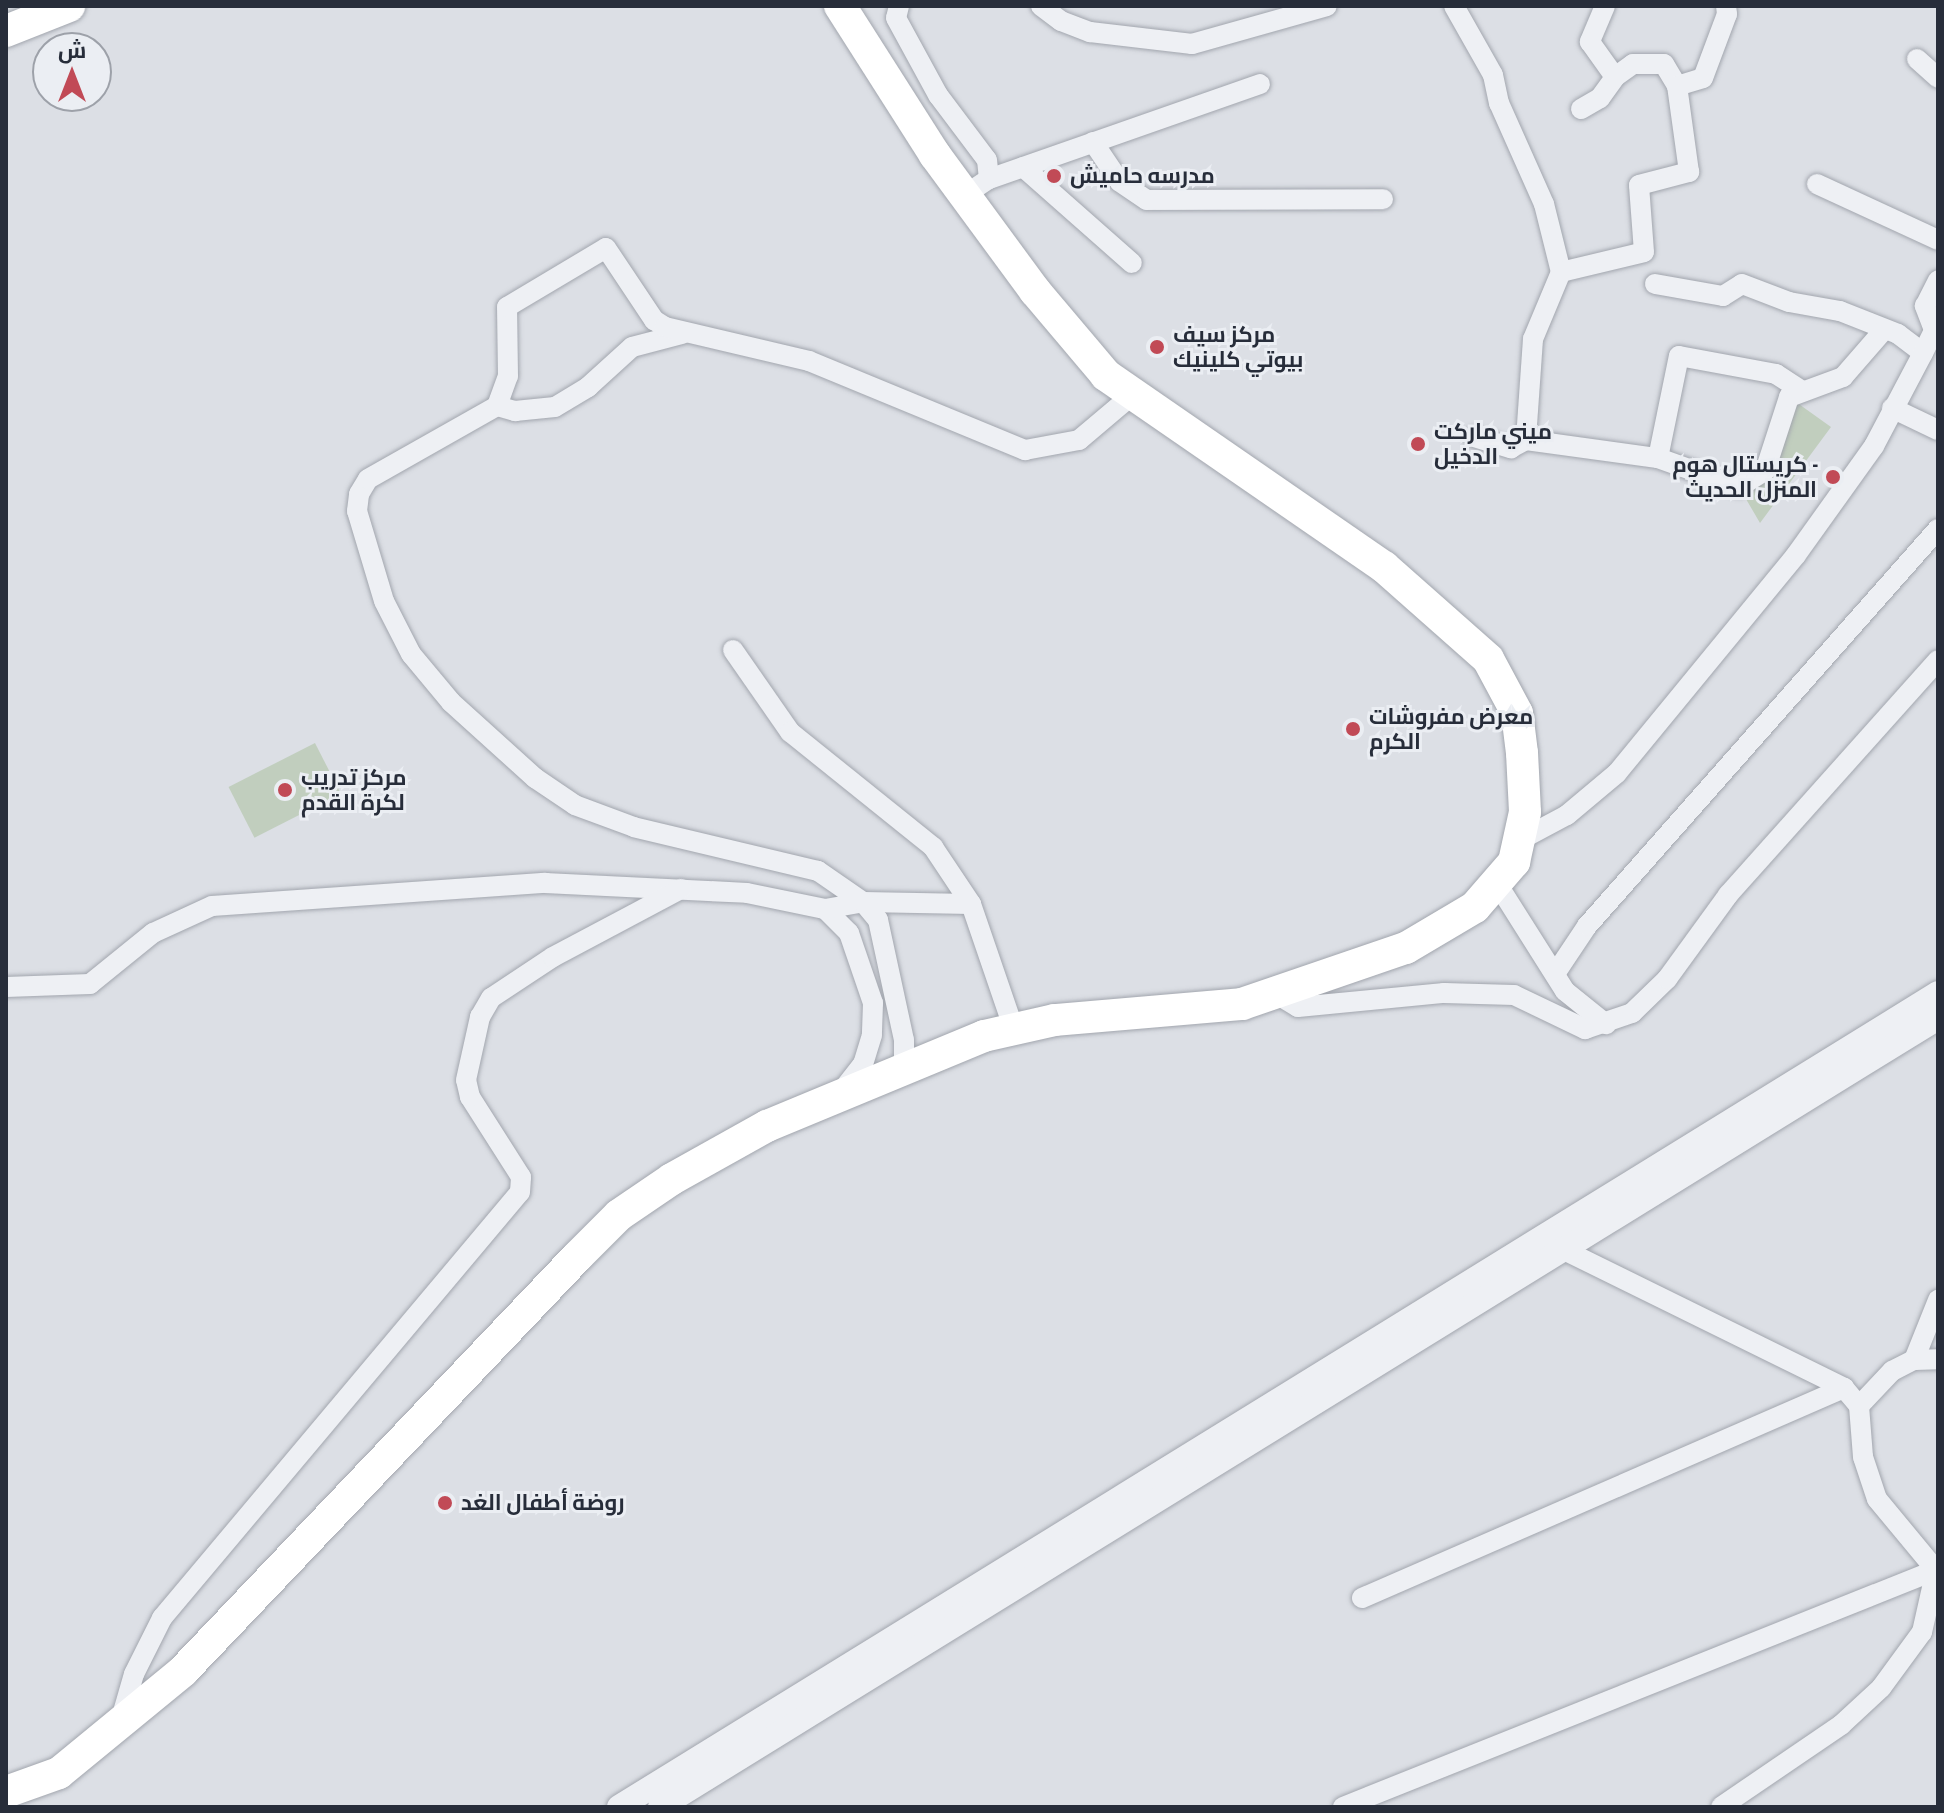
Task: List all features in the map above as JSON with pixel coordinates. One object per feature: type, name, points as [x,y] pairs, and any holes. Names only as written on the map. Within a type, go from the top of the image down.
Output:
[{"type":"main road","points":[[6,31],[69,6]]},
{"type":"main road","points":[[6,1792],[59,1773],[119,1728],[183,1671],[619,1215],[672,1179],[767,1126],[904,1066],[1013,1027],[1055,1020],[1174,1014],[1278,995],[1431,936],[1498,885],[1522,839],[1517,713],[1488,659],[1384,567],[1131,396],[1106,375],[1035,291],[977,187],[840,6]]},
{"type":"street","points":[[899,6],[896,18],[938,95],[987,160],[977,187]]},
{"type":"street","points":[[1041,6],[1061,21],[1090,32],[1192,44],[1327,6]]},
{"type":"street","points":[[1454,6],[1493,75],[1499,103],[1544,204],[1561,272],[1533,339],[1526,440]]},
{"type":"street","points":[[1605,6],[1590,42],[1615,77]]},
{"type":"street","points":[[1677,86],[1703,78],[1726,6]]},
{"type":"street","points":[[1917,59],[1938,78]]},
{"type":"street","points":[[1561,272],[1644,252],[1639,185],[1689,172],[1677,86],[1664,64],[1633,64],[1615,77],[1600,98],[1581,109]]},
{"type":"street","points":[[977,187],[1023,167],[1260,84]]},
{"type":"street","points":[[1093,142],[1120,182],[1147,200],[1383,199]]},
{"type":"street","points":[[1023,167],[1132,263]]},
{"type":"street","points":[[1817,184],[1938,240]]},
{"type":"street","points":[[904,1066],[904,1040],[878,920],[863,902],[818,871],[634,827],[575,805],[535,778],[451,702],[411,654],[384,601],[357,511],[359,494],[368,479],[497,406],[508,376],[507,307],[606,248],[654,320],[682,334],[764,347],[809,361],[1025,450],[1079,440],[1131,396]]},
{"type":"street","points":[[1522,839],[1567,815],[1617,773],[1796,555],[1859,468],[1923,353],[1934,330],[1925,306],[1938,280]]},
{"type":"street","points":[[1655,284],[1723,296],[1742,284],[1789,302],[1840,311],[1883,331],[1898,334],[1923,353]]},
{"type":"street","points":[[1474,437],[1511,448],[1526,440],[1658,458],[1739,487],[1765,471],[1780,414],[1789,397],[1843,377],[1883,331]]},
{"type":"street","points":[[497,406],[515,411],[555,407],[588,387],[632,347],[682,334]]},
{"type":"street","points":[[1658,458],[1679,356],[1776,374],[1802,391]]},
{"type":"street","points":[[1892,408],[1938,430]]},
{"type":"street","points":[[1555,974],[1587,926],[1938,529]]},
{"type":"street","points":[[733,650],[790,732],[852,786],[912,828],[933,847],[971,904],[1013,1027]]},
{"type":"street","points":[[1278,995],[1298,1007],[1481,992],[1514,995],[1585,1029],[1632,1013],[1667,979],[1728,895],[1938,660]]},
{"type":"street","points":[[6,987],[90,984],[153,933],[212,906],[545,883],[747,893],[825,909],[863,902],[971,904]]},
{"type":"street","points":[[1498,885],[1576,1003],[1606,1024]]},
{"type":"street","points":[[119,1728],[134,1674],[162,1618],[520,1192],[521,1177],[470,1097],[466,1080],[480,1017],[491,998],[564,950],[681,889]]},
{"type":"street","points":[[825,909],[849,933],[866,969],[873,1003],[872,1035],[863,1064],[841,1094]]},
{"type":"street","points":[[660,1807],[1556,1242],[1938,993]]},
{"type":"street","points":[[619,1807],[1556,1242],[1938,1018]]},
{"type":"street","points":[[1556,1242],[1844,1388],[1859,1406],[1871,1485],[1887,1514],[1937,1570]]},
{"type":"street","points":[[1914,1360],[1938,1300]]},
{"type":"street","points":[[1859,1406],[1881,1379],[1914,1360],[1938,1359]]},
{"type":"street","points":[[1362,1598],[1844,1388]]},
{"type":"street","points":[[1343,1807],[1937,1570]]},
{"type":"street","points":[[1721,1807],[1841,1725],[1881,1688],[1922,1632],[1937,1570]]},
{"type":"green space","points":[[1789,397],[1831,427],[1760,523],[1739,487],[1756,478]]},
{"type":"green space","name":"مركز تدريب لكرة القدم","points":[[315,743],[341,794],[254,838],[229,787]]},
{"type":"place","name":"مدرسه حاميش","points":[[1054,176]]},
{"type":"place","name":"مركز سيف بيوتي كلينيك","points":[[1157,347]]},
{"type":"place","name":"ميني ماركت الدخيل","points":[[1418,444]]},
{"type":"place","name":"كريستال هوم - المنزل الحديث","points":[[1833,477]]},
{"type":"place","name":"معرض مفروشات الكرم","points":[[1353,729]]},
{"type":"place","name":"مركز تدريب لكرة القدم","points":[[285,790]]},
{"type":"place","name":"روضة أطفال الغد","points":[[445,1503]]}]
